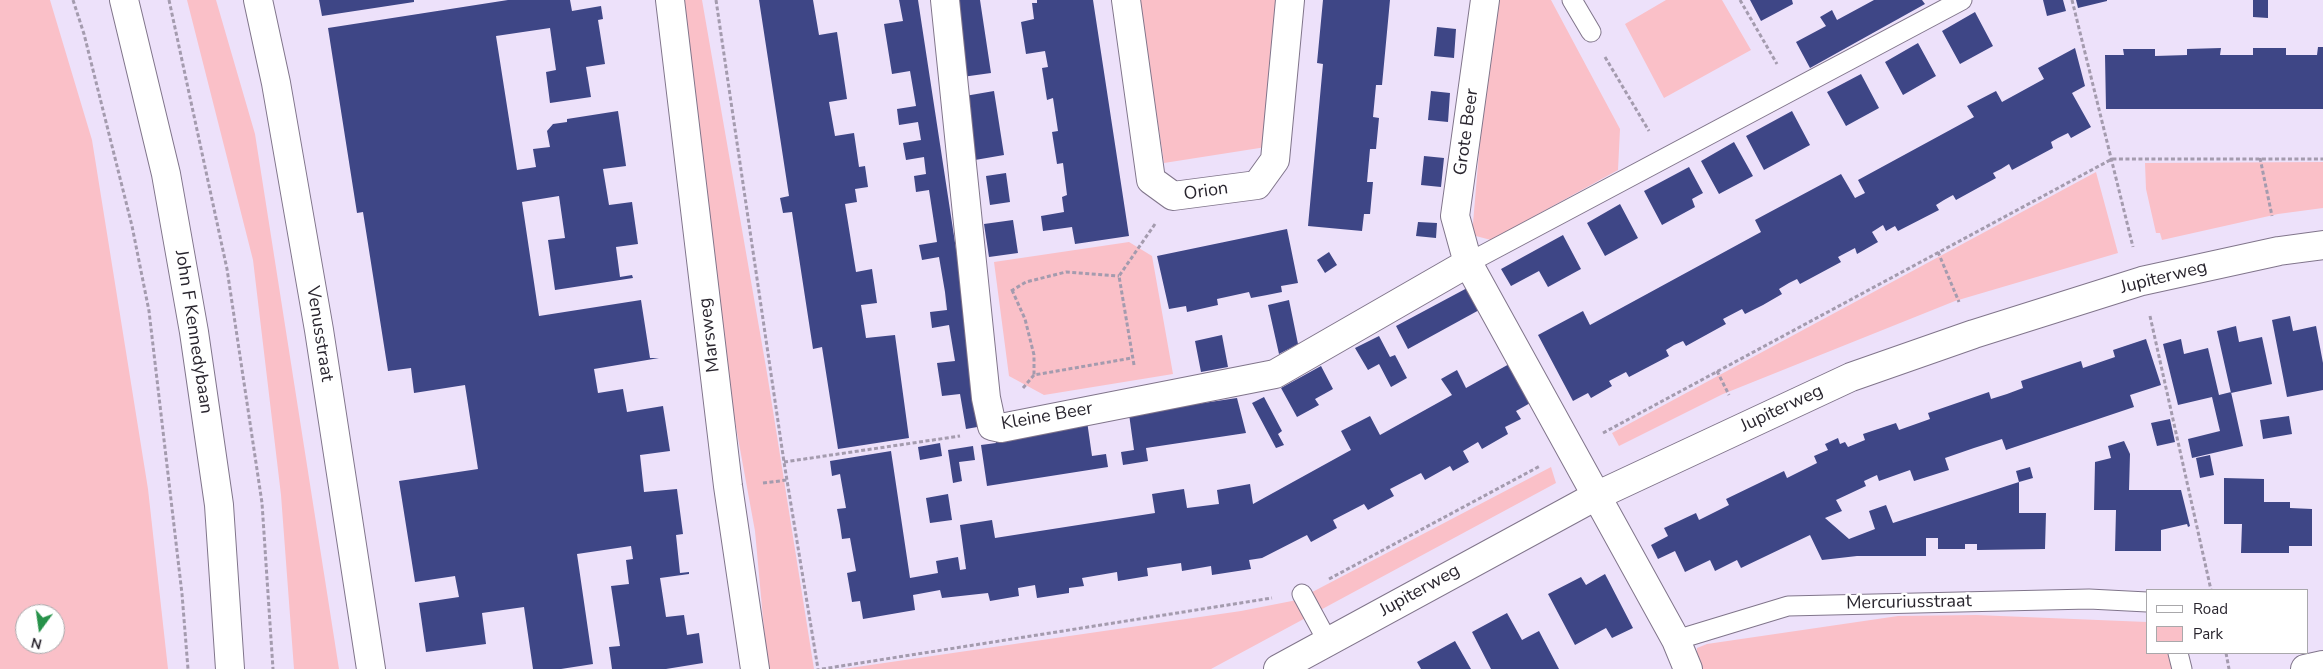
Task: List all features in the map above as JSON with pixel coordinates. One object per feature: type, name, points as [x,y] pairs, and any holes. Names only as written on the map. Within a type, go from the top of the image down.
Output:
[{"type":"street","name":"John F Kennedybaan","points":[[124,0],[166,174],[194,332],[219,505],[230,669]]},
{"type":"street","name":"Venusstraat","points":[[258,0],[276,83],[319,330],[371,669]]},
{"type":"street","name":"Marsweg","points":[[670,0],[728,486],[756,669]]},
{"type":"street","name":"Kleine Beer","points":[[945,0],[986,398],[992,426],[1001,428],[1275,374],[1468,263]]},
{"type":"street","name":"Orion","points":[[1126,0],[1151,180],[1173,196],[1257,185],[1275,160],[1290,0]]},
{"type":"street","name":"Grote Beer","points":[[1485,0],[1455,216],[1468,263],[1596,496]]},
{"type":"street","name":"Jupiterweg","points":[[1278,669],[1596,496],[1851,377],[1974,334],[2142,281],[2279,251],[2323,244]]},
{"type":"street","points":[[1596,496],[1676,640],[1688,669]]},
{"type":"lane","points":[[1572,0],[1591,32]]},
{"type":"lane","points":[[1468,263],[1962,0]]},
{"type":"lane","points":[[1302,594],[1328,642]]},
{"type":"lane","name":"Mercuriusstraat","points":[[1676,640],[1788,606],[2089,599],[2146,602]]},
{"type":"lane","points":[[2178,654],[2182,669]]},
{"type":"path","points":[[73,0],[84,34],[132,226],[149,311],[182,594],[188,669]]},
{"type":"path","points":[[716,0],[784,462],[818,669]]},
{"type":"path","points":[[1740,0],[1792,90]]},
{"type":"path","points":[[1591,32],[1665,157]]},
{"type":"path","points":[[2260,158],[2279,251]]},
{"type":"path","points":[[1139,400],[1119,276],[1173,196]]},
{"type":"path","points":[[1938,252],[1974,334]]},
{"type":"path","points":[[976,303],[999,298],[1026,282],[1066,272],[1119,276]]},
{"type":"path","points":[[1012,290],[1025,319],[1034,355],[1034,375]]},
{"type":"path","points":[[784,462],[984,433],[992,426]]},
{"type":"path","points":[[2226,654],[2229,669]]},
{"type":"green space","points":[[0,0],[50,0],[92,140],[148,489],[168,669],[0,669]]},
{"type":"green space","points":[[187,0],[216,0],[255,134],[339,669],[294,669],[281,495],[253,260]]},
{"type":"green space","points":[[658,0],[702,0],[767,373],[814,669],[769,669],[767,662],[755,531]]},
{"type":"green space","points":[[1139,0],[1283,0],[1266,147],[1164,163]]},
{"type":"green space","points":[[1492,0],[1551,0],[1620,129],[1618,170],[1491,240],[1472,235]]},
{"type":"green space","points":[[1666,0],[1722,0],[1751,50],[1664,98],[1625,24]]},
{"type":"green space","points":[[2323,162],[2323,208],[2278,214],[2162,240],[2160,233],[2156,233],[2146,189],[2145,163]]},
{"type":"green space","points":[[2096,172],[2118,253],[1955,301],[1723,394],[1619,446],[1612,433]]},
{"type":"green space","points":[[1129,242],[1152,256],[1173,374],[1044,395],[1009,376],[994,262]]},
{"type":"green space","points":[[1551,467],[1556,483],[1211,669],[843,669],[1241,611],[1297,600]]},
{"type":"green space","points":[[1976,615],[2146,622],[2146,654],[2186,654],[2188,669],[1697,669],[1697,648],[1707,644],[1898,616]]},
{"type":"building","points":[[319,0],[414,0],[414,2],[322,16]]},
{"type":"building","points":[[508,0],[570,0],[572,11],[601,6],[603,19],[598,20],[605,64],[586,67],[591,97],[550,103],[546,72],[556,70],[550,28],[496,36],[517,170],[536,167],[533,149],[550,147],[547,131],[553,124],[567,122],[567,119],[618,111],[626,166],[603,169],[609,205],[632,202],[638,244],[616,247],[620,277],[632,275],[633,278],[555,290],[548,240],[565,238],[559,196],[522,202],[539,316],[641,300],[650,358],[659,358],[594,369],[598,393],[623,389],[627,412],[663,406],[670,451],[640,455],[644,492],[677,489],[683,534],[676,535],[680,573],[689,572],[689,574],[660,578],[666,617],[684,615],[687,635],[699,633],[703,663],[666,669],[612,669],[609,647],[620,646],[611,586],[629,584],[626,560],[633,559],[631,546],[577,554],[593,664],[561,669],[533,669],[524,607],[482,613],[486,644],[426,652],[419,603],[459,597],[455,576],[415,582],[399,481],[478,469],[465,385],[414,393],[411,368],[388,371],[363,212],[357,213],[328,28]]},
{"type":"building","points":[[759,0],[813,0],[819,35],[837,32],[847,99],[829,102],[835,136],[854,133],[859,167],[865,166],[868,187],[855,189],[857,202],[845,204],[856,272],[872,269],[877,303],[861,305],[866,338],[895,335],[909,438],[838,449],[822,347],[813,349],[792,212],[783,213],[780,198],[789,196]]},
{"type":"building","points":[[899,0],[918,0],[983,426],[966,429],[960,394],[942,396],[937,363],[955,361],[949,325],[932,328],[930,312],[947,310],[939,257],[922,260],[919,245],[937,242],[929,190],[916,192],[914,176],[926,174],[924,157],[906,160],[903,143],[921,140],[918,122],[899,125],[897,109],[916,106],[910,71],[892,74],[884,24],[903,21]]},
{"type":"building","points":[[950,0],[980,0],[991,73],[962,77]]},
{"type":"building","points":[[1037,0],[1093,0],[1129,236],[1075,244],[1072,227],[1043,231],[1041,216],[1064,212],[1062,197],[1067,195],[1063,163],[1057,164],[1052,132],[1058,131],[1053,98],[1047,100],[1042,68],[1048,67],[1045,51],[1026,54],[1021,22],[1034,19],[1032,3],[1037,3]]},
{"type":"building","points":[[1323,0],[1390,0],[1382,85],[1376,85],[1373,117],[1379,118],[1376,149],[1370,149],[1367,182],[1373,182],[1370,214],[1364,214],[1362,231],[1308,226],[1323,64],[1317,63]]},
{"type":"building","points":[[1750,0],[1792,0],[1793,4],[1761,21]]},
{"type":"building","points":[[1874,0],[1922,0],[1925,4],[1810,68],[1796,42],[1826,26],[1820,17],[1832,10],[1837,20]]},
{"type":"building","points":[[2043,0],[2063,0],[2066,11],[2047,16]]},
{"type":"building","points":[[2076,0],[2107,0],[2107,1],[2078,8]]},
{"type":"building","points":[[2253,0],[2268,0],[2268,18],[2253,17]]},
{"type":"building","points":[[1975,12],[1993,46],[1960,64],[1942,31]]},
{"type":"building","points":[[1437,27],[1456,29],[1454,58],[1434,56]]},
{"type":"building","points":[[1918,43],[1936,76],[1903,95],[1885,62]]},
{"type":"building","points":[[2318,47],[2323,47],[2323,109],[2106,109],[2105,55],[2124,55],[2123,49],[2155,49],[2155,56],[2187,55],[2187,49],[2221,48],[2220,55],[2253,55],[2253,48],[2286,48],[2286,55],[2317,55]]},
{"type":"building","points":[[2075,48],[2085,86],[2072,93],[2091,127],[2071,138],[2068,133],[2058,138],[2051,142],[2053,148],[2012,170],[2009,164],[1993,173],[1996,178],[1956,200],[1953,195],[1936,205],[1939,210],[1898,231],[1895,226],[1886,231],[1883,225],[1872,232],[1878,242],[1857,254],[1855,248],[1838,257],[1841,262],[1800,284],[1797,279],[1779,289],[1782,294],[1763,305],[1745,314],[1742,309],[1723,319],[1726,324],[1686,346],[1683,341],[1674,345],[1666,350],[1669,356],[1629,377],[1626,372],[1609,381],[1612,386],[1591,398],[1588,393],[1573,401],[1538,335],[1583,311],[1590,325],[1761,232],[1755,220],[1841,174],[1855,198],[1865,193],[1858,180],[1974,117],[1967,106],[1996,91],[2002,102],[2044,79],[2038,68]]},
{"type":"building","points":[[1861,74],[1879,108],[1846,126],[1827,92]]},
{"type":"building","points":[[994,91],[1004,155],[975,160],[965,96]]},
{"type":"building","points":[[1431,91],[1450,93],[1448,122],[1428,120]]},
{"type":"building","points":[[1792,111],[1810,145],[1764,170],[1746,136]]},
{"type":"building","points":[[1734,142],[1753,176],[1719,194],[1701,161]]},
{"type":"building","points":[[1424,156],[1444,158],[1441,187],[1421,185]]},
{"type":"building","points":[[1689,167],[1703,193],[1692,199],[1695,207],[1662,225],[1644,191]]},
{"type":"building","points":[[1006,173],[1010,202],[990,205],[986,176]]},
{"type":"building","points":[[1620,204],[1638,238],[1605,256],[1587,223]]},
{"type":"building","points":[[1013,220],[1018,253],[989,257],[984,224]]},
{"type":"building","points":[[1418,222],[1437,223],[1436,238],[1416,236]]},
{"type":"building","points":[[1287,229],[1298,283],[1281,286],[1282,292],[1267,295],[1251,298],[1249,292],[1217,299],[1218,305],[1187,312],[1186,306],[1169,309],[1157,256]]},
{"type":"building","points":[[1563,235],[1581,269],[1548,287],[1539,271],[1511,286],[1501,269]]},
{"type":"building","points":[[1329,252],[1337,265],[1325,273],[1317,260]]},
{"type":"building","points":[[1469,287],[1481,309],[1408,349],[1396,326]]},
{"type":"building","points":[[1289,300],[1298,344],[1279,354],[1268,305]]},
{"type":"building","points":[[2290,316],[2293,331],[2316,326],[2323,363],[2323,390],[2287,397],[2272,320]]},
{"type":"building","points":[[2236,326],[2239,342],[2262,337],[2272,384],[2231,393],[2217,331]]},
{"type":"building","points":[[1222,335],[1228,367],[1201,372],[1195,341]]},
{"type":"building","points":[[1379,336],[1390,357],[1395,355],[1407,378],[1391,387],[1379,364],[1368,370],[1355,348]]},
{"type":"building","points":[[2146,339],[2161,385],[2130,395],[2134,407],[2006,450],[2002,439],[1974,448],[1945,458],[1949,470],[1914,481],[1910,470],[1879,481],[1877,475],[1864,481],[1866,486],[1836,500],[1842,511],[1825,518],[1849,539],[1875,529],[1869,511],[1886,505],[1893,523],[2019,482],[2019,513],[2046,513],[2045,549],[1977,550],[1977,544],[1965,544],[1965,549],[1938,549],[1938,538],[1926,538],[1926,556],[1857,556],[1822,560],[1810,535],[1741,568],[1737,560],[1715,571],[1710,560],[1685,572],[1675,551],[1658,559],[1651,545],[1668,536],[1664,528],[1696,513],[1699,520],[1729,505],[1726,499],[1784,471],[1787,478],[1817,463],[1814,456],[1828,450],[1825,444],[1838,438],[1840,444],[1845,442],[1848,447],[1865,440],[1863,434],[1896,423],[1899,430],[1930,419],[1928,413],[1989,392],[1991,399],[2007,394],[2023,388],[2021,381],[2081,361],[2083,368],[2115,357],[2113,350]]},
{"type":"building","points":[[2181,339],[2184,354],[2208,348],[2219,395],[2231,392],[2243,446],[2192,458],[2188,439],[2220,431],[2212,397],[2178,405],[2163,344]]},
{"type":"building","points":[[1511,363],[1532,402],[1516,411],[1521,419],[1505,427],[1508,434],[1482,449],[1478,442],[1463,451],[1469,462],[1453,471],[1450,466],[1425,480],[1421,473],[1390,489],[1394,496],[1368,510],[1364,504],[1333,520],[1337,528],[1311,542],[1307,535],[1262,558],[1249,560],[1251,569],[1212,575],[1211,566],[1182,571],[1181,563],[1147,568],[1148,576],[1118,581],[1117,572],[1082,578],[1084,586],[1069,588],[1069,593],[1037,598],[1035,585],[1018,588],[1019,596],[990,601],[988,593],[942,598],[940,590],[913,595],[915,610],[863,619],[860,601],[852,602],[847,573],[856,571],[850,538],[842,539],[837,509],[846,508],[840,474],[832,476],[830,461],[891,451],[910,578],[938,573],[936,561],[958,557],[960,570],[966,569],[960,525],[992,520],[995,538],[1155,513],[1152,494],[1184,489],[1187,508],[1219,504],[1217,490],[1250,484],[1253,504],[1351,450],[1341,431],[1370,416],[1380,435],[1452,395],[1441,379],[1457,370],[1466,388]]},
{"type":"building","points":[[1321,366],[1333,389],[1315,399],[1319,405],[1297,417],[1281,388]]},
{"type":"building","points":[[1264,397],[1282,431],[1278,434],[1284,445],[1276,448],[1252,403]]},
{"type":"building","points":[[1237,398],[1246,433],[1146,448],[1148,461],[1123,465],[1121,452],[1134,450],[1129,414]]},
{"type":"building","points":[[2289,416],[2292,434],[2263,439],[2260,420]]},
{"type":"building","points":[[2170,419],[2175,442],[2157,446],[2151,423]]},
{"type":"building","points":[[1087,421],[1092,456],[1106,454],[1108,467],[987,486],[981,445],[996,443],[994,435]]},
{"type":"building","points":[[2124,441],[2130,454],[2129,490],[2181,490],[2190,526],[2188,527],[2187,524],[2161,530],[2161,551],[2115,551],[2116,510],[2094,510],[2095,462],[2111,458],[2108,446]]},
{"type":"building","points":[[940,443],[942,456],[920,460],[918,447]]},
{"type":"building","points":[[973,446],[975,460],[959,462],[962,481],[953,483],[948,450]]},
{"type":"building","points":[[2210,455],[2214,475],[2200,478],[2196,458]]},
{"type":"building","points":[[2030,467],[2033,478],[2019,482],[2016,471]]},
{"type":"building","points":[[2224,478],[2264,479],[2264,502],[2290,502],[2290,508],[2312,509],[2312,546],[2289,546],[2289,553],[2241,553],[2242,524],[2224,524]]},
{"type":"building","points":[[948,494],[952,520],[930,523],[926,498]]},
{"type":"building","points":[[1605,574],[1633,628],[1612,638],[1606,628],[1575,645],[1548,594],[1581,577],[1586,585]]},
{"type":"building","points":[[1507,613],[1522,640],[1539,631],[1559,669],[1491,669],[1472,632]]},
{"type":"building","points":[[1455,641],[1471,669],[1421,669],[1417,662]]}]
